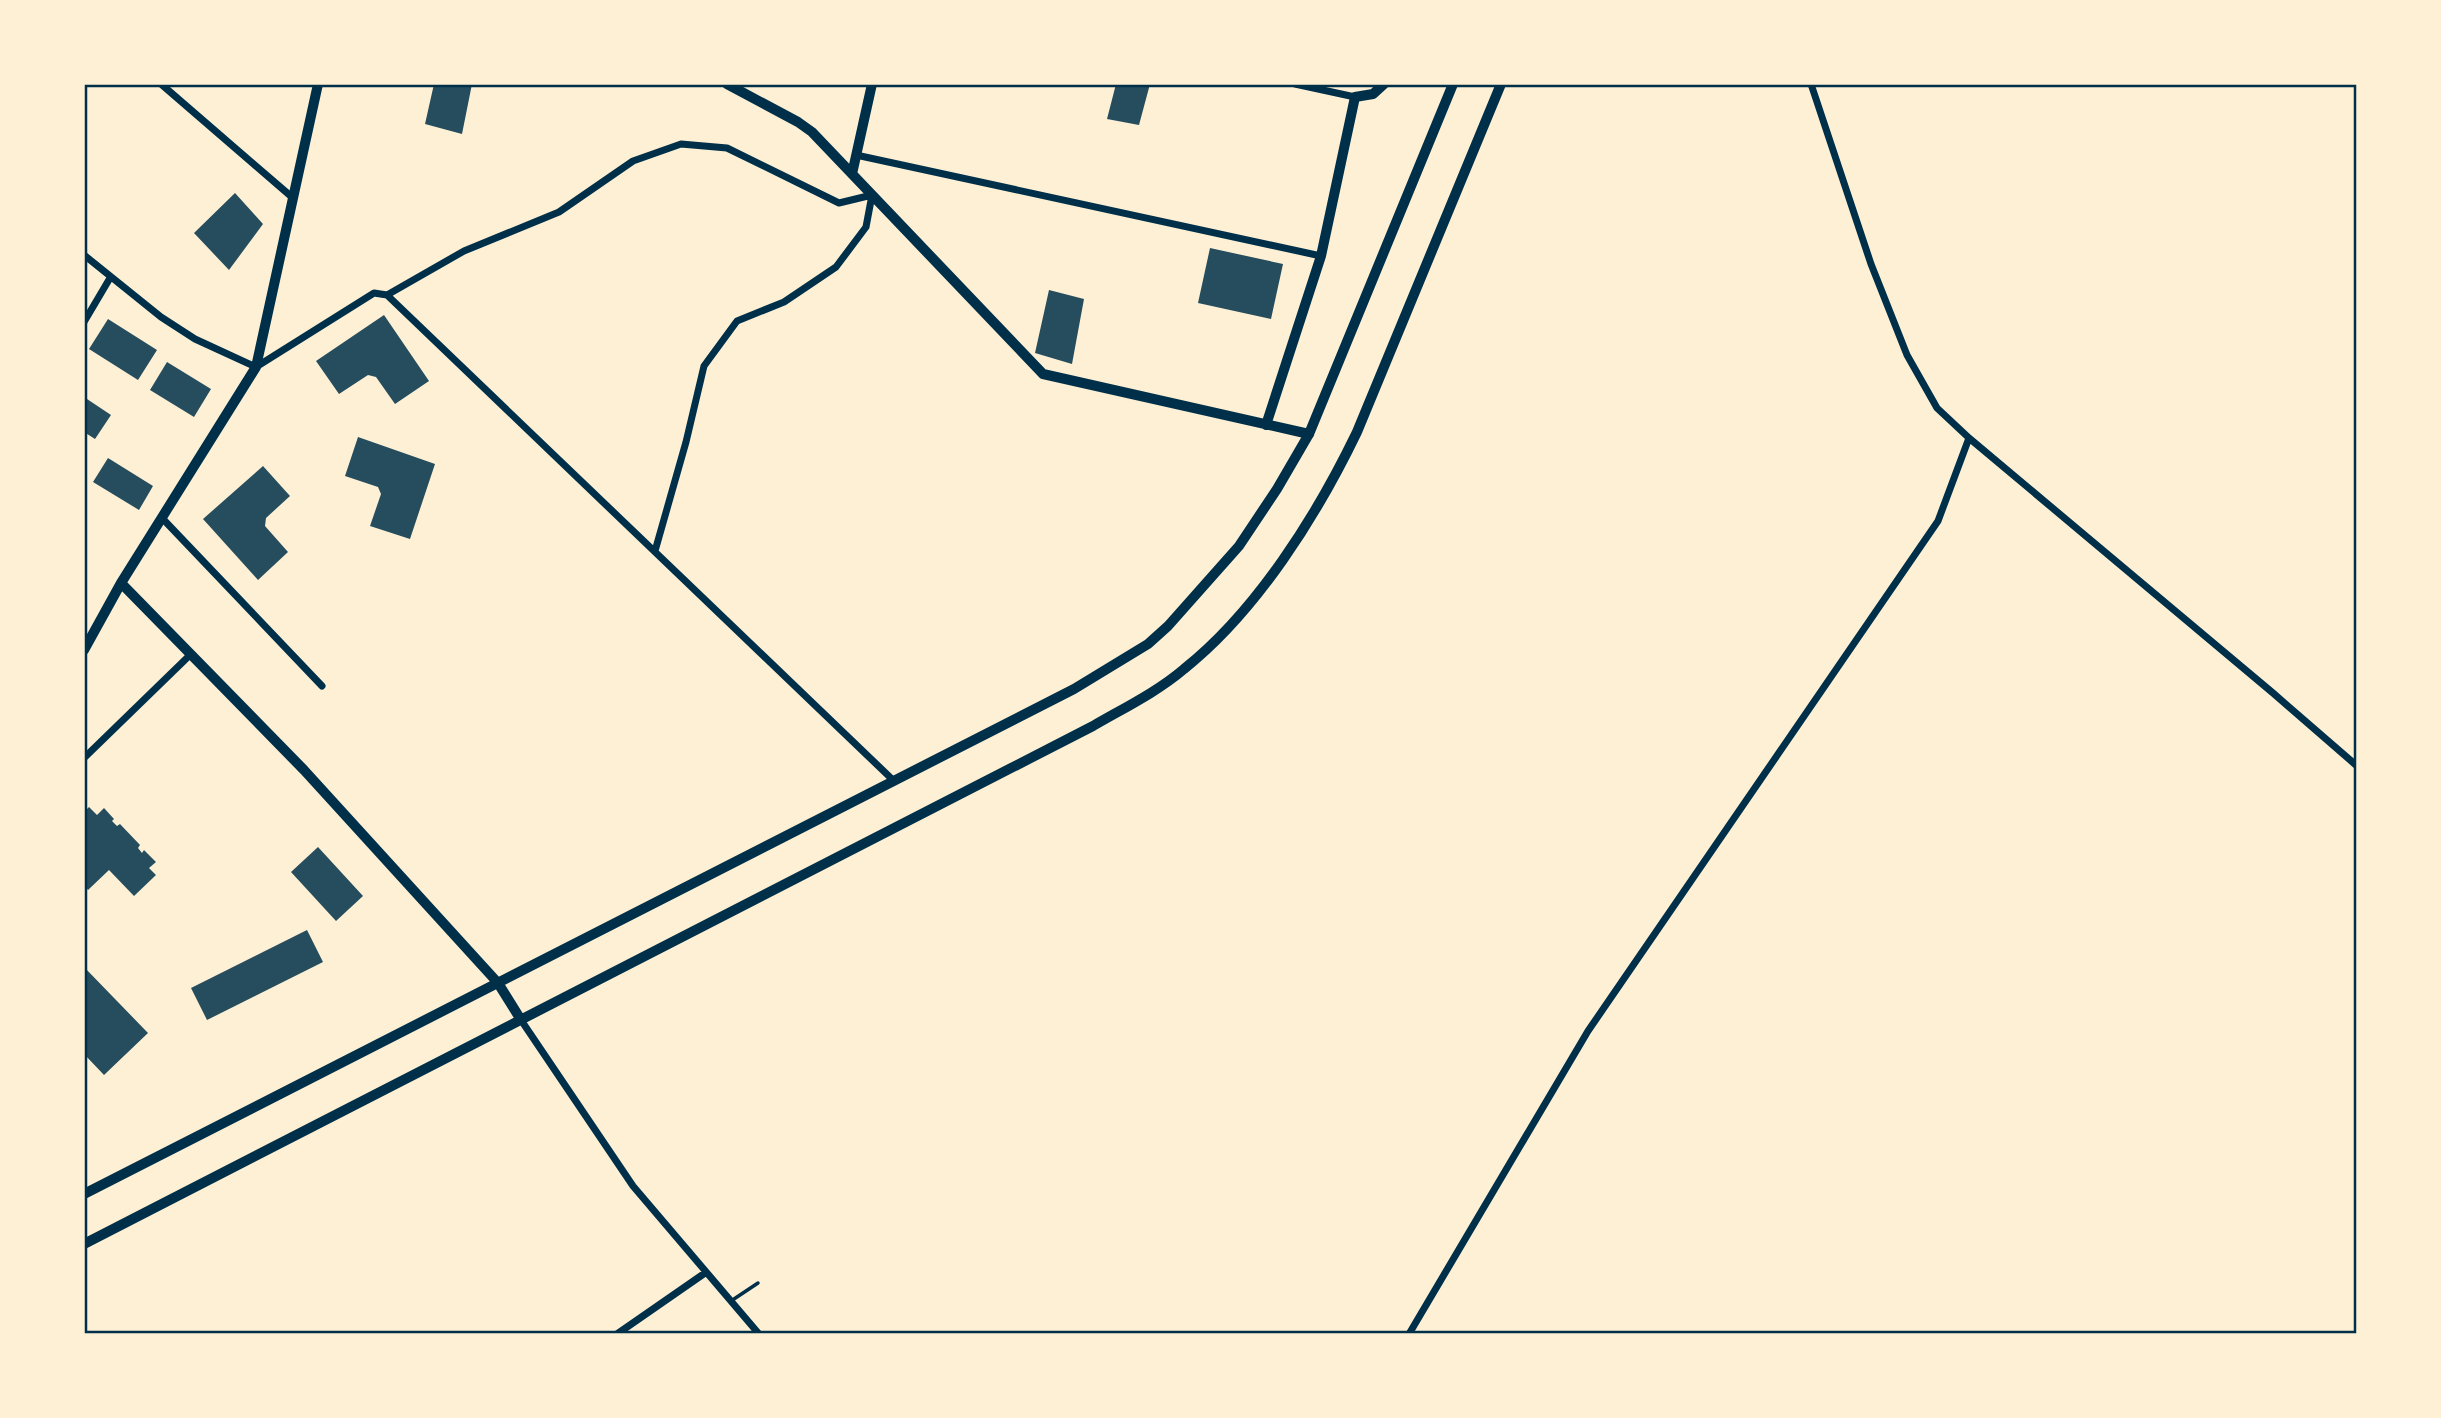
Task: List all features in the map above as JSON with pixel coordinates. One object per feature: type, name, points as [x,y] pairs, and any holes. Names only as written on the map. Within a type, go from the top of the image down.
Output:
[{"type":"main road","points":[[84,1194],[1074,689],[1148,644],[1189,604],[1239,546],[1309,434],[1453,84]]},
{"type":"main road","points":[[84,1244],[1093,726],[1159,688],[1203,654],[1239,616],[1334,480],[1363,419],[1501,84]]},
{"type":"main road","points":[[498,983],[521,1020]]},
{"type":"street","points":[[161,84],[293,198]]},
{"type":"street","points":[[84,650],[121,583],[256,367],[318,84]]},
{"type":"street","points":[[727,84],[806,127],[1043,374],[1309,434]]},
{"type":"street","points":[[852,174],[872,84]]},
{"type":"street","points":[[1295,84],[1354,97],[1373,94],[1384,84]]},
{"type":"street","points":[[1811,84],[1871,264],[1907,355],[1937,408],[2357,766]]},
{"type":"street","points":[[1266,425],[1321,257],[1354,97]]},
{"type":"street","points":[[387,295],[464,251],[559,212],[633,161],[681,144],[727,148],[839,203],[872,195]]},
{"type":"street","points":[[856,155],[1321,257]]},
{"type":"street","points":[[654,551],[686,442],[704,366],[737,321],[784,302],[836,267],[866,227],[872,195]]},
{"type":"street","points":[[84,255],[161,317],[195,339],[256,367]]},
{"type":"street","points":[[84,322],[110,278]]},
{"type":"street","points":[[256,367],[374,293],[387,295],[894,781]]},
{"type":"street","points":[[1409,1334],[1588,1031],[1938,521],[1969,438]]},
{"type":"street","points":[[162,518],[322,686]]},
{"type":"street","points":[[121,583],[304,770],[498,983]]},
{"type":"street","points":[[84,758],[191,654]]},
{"type":"street","points":[[521,1020],[633,1186],[759,1334]]},
{"type":"street","points":[[617,1334],[705,1273]]},
{"type":"lane","points":[[730,1302],[758,1283]]},
{"type":"building","points":[[434,84],[472,84],[462,134],[425,124]]},
{"type":"building","points":[[1116,84],[1150,84],[1139,125],[1107,119]]},
{"type":"building","points":[[235,193],[263,224],[229,270],[194,233]]},
{"type":"building","points":[[1210,248],[1283,264],[1271,319],[1198,303]]},
{"type":"building","points":[[1049,290],[1084,299],[1072,364],[1035,353]]},
{"type":"building","points":[[384,315],[429,381],[395,404],[376,377],[368,375],[339,394],[316,361]]},
{"type":"building","points":[[108,319],[157,350],[138,380],[89,349]]},
{"type":"building","points":[[167,362],[211,389],[194,417],[150,390]]},
{"type":"building","points":[[84,397],[111,415],[95,439],[84,432]]},
{"type":"building","points":[[358,437],[435,464],[410,539],[370,526],[381,494],[378,487],[345,476]]},
{"type":"building","points":[[108,458],[153,486],[139,510],[93,482]]},
{"type":"building","points":[[263,466],[290,496],[266,518],[265,526],[288,552],[258,580],[203,519]]},
{"type":"building","points":[[89,807],[97,815],[104,808],[114,819],[112,821],[117,826],[120,824],[140,845],[138,848],[142,853],[144,850],[156,862],[149,868],[156,875],[134,896],[109,870],[88,890],[84,885],[84,812]]},
{"type":"building","points":[[318,847],[363,896],[336,921],[291,872]]},
{"type":"building","points":[[307,930],[323,962],[207,1020],[191,988]]},
{"type":"building","points":[[84,967],[148,1033],[104,1075],[84,1054]]}]
